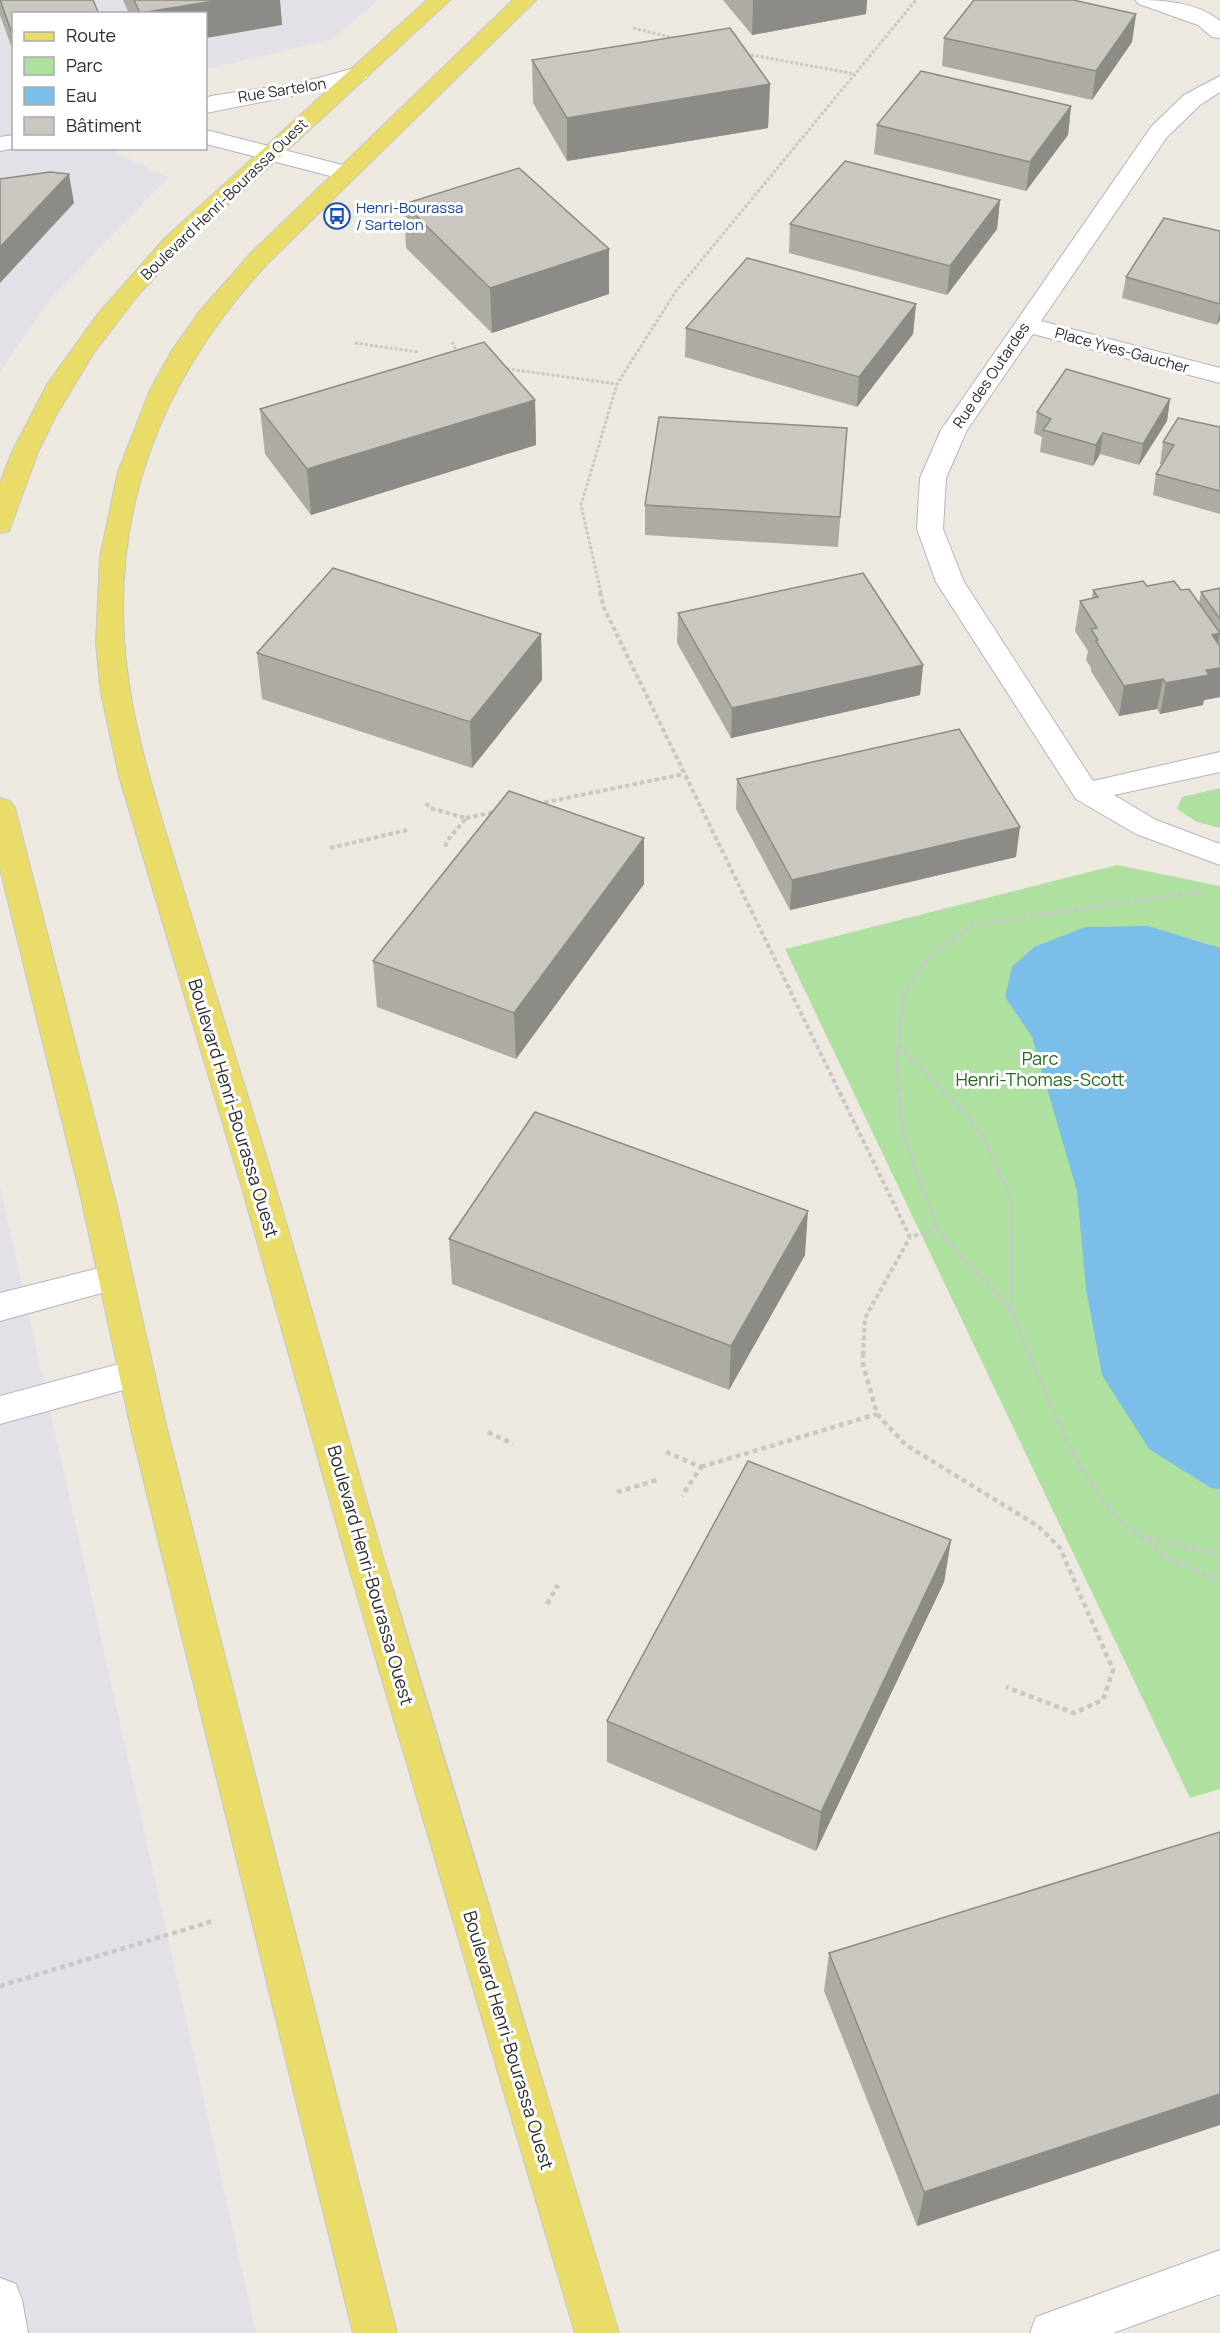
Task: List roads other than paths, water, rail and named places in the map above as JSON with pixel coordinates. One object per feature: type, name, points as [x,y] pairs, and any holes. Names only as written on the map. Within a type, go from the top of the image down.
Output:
[{"type":"main road","name":"Boulevard Henri-Bourassa Ouest","points":[[0,525],[33,437],[88,342],[157,260],[269,154],[439,0]]},
{"type":"main road","name":"Boulevard Henri-Bourassa Ouest","points":[[525,0],[346,173],[235,284],[206,319],[180,358],[149,421],[128,484],[115,548],[110,614],[112,664],[118,708],[136,786],[259,1188],[369,1572],[597,2333]]},
{"type":"main road","points":[[0,808],[99,1202],[137,1373],[375,2333]]},
{"type":"street","points":[[1146,0],[1206,20],[1220,32]]},
{"type":"street","name":"Rue Sartelon","points":[[207,106],[219,100],[326,84],[358,74]]},
{"type":"street","name":"Rue des Outardes","points":[[1220,83],[1192,100],[1159,132],[954,430],[933,478],[930,529],[950,582],[1086,792],[1146,827],[1220,855]]},
{"type":"street","points":[[207,137],[346,173]]},
{"type":"street","name":"Place Yves-Gaucher","points":[[1025,324],[1220,376]]},
{"type":"street","points":[[1086,792],[1220,762]]},
{"type":"street","points":[[0,1307],[115,1277]]},
{"type":"street","points":[[0,1410],[137,1373]]},
{"type":"street","points":[[1052,2333],[1220,2272]]},
{"type":"street","points":[[0,2301],[6,2333]]},
{"type":"water","points":[[1148,926],[1220,948],[1220,1489],[1211,1488],[1149,1449],[1102,1375],[1086,1289],[1077,1191],[1032,1037],[1005,997],[1012,967],[1034,947],[1085,927]]},
{"type":"place","name":"Henri-Bourassa / Sartelon","points":[[337,216]]},
{"type":"park label","name":"Parc Henri-Thomas-Scott","points":[[1040,1068]]}]
